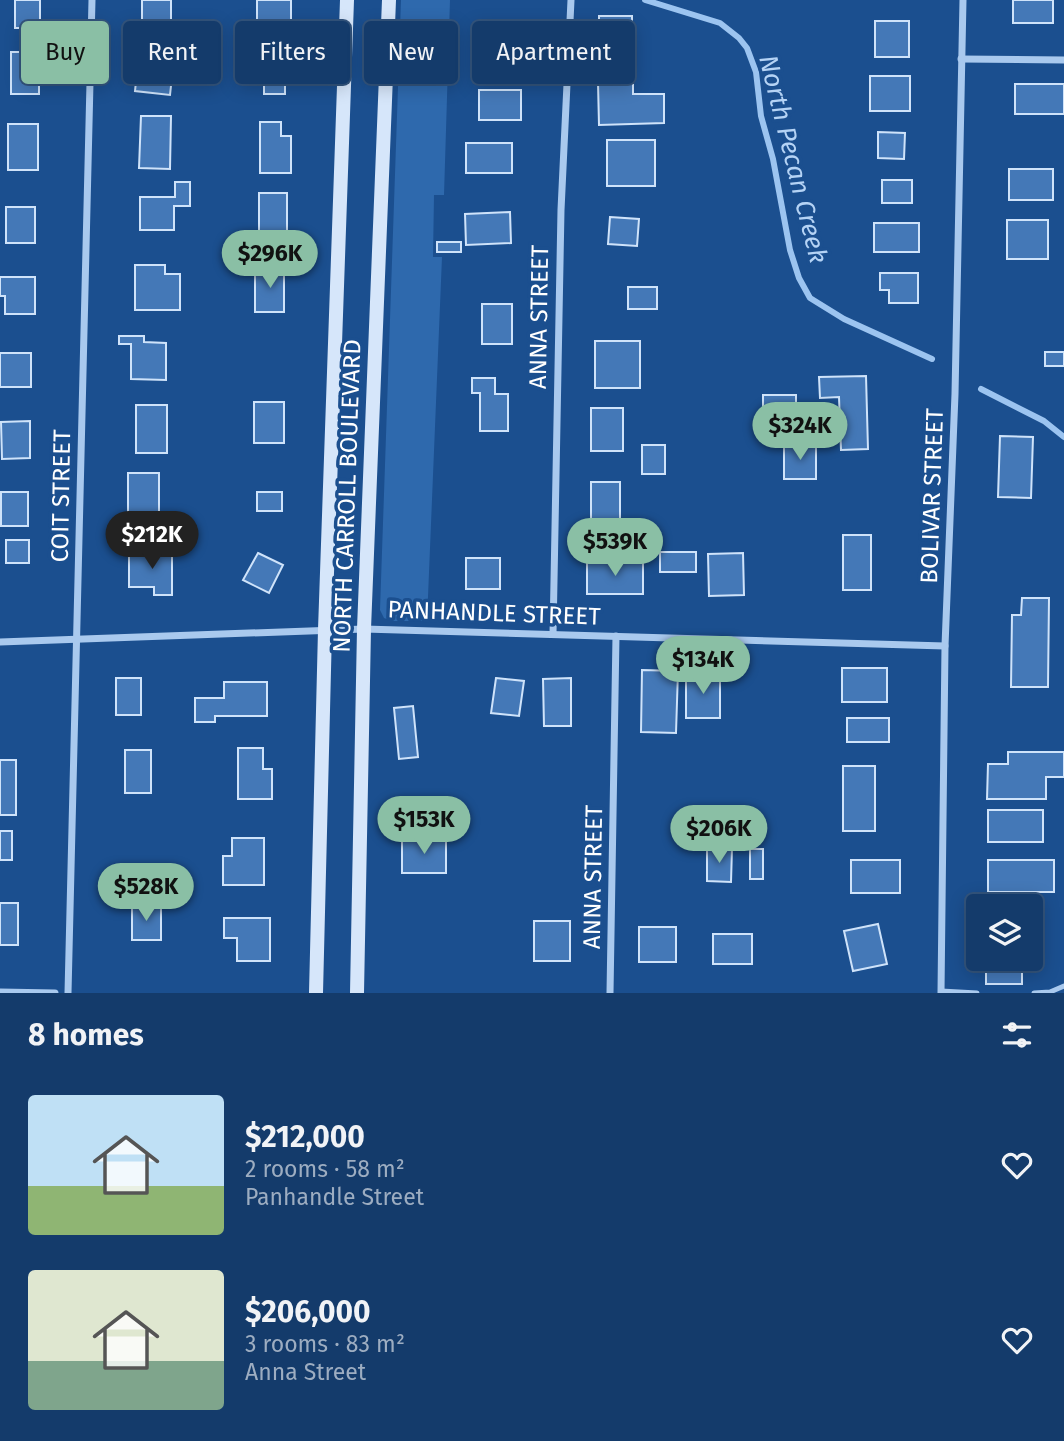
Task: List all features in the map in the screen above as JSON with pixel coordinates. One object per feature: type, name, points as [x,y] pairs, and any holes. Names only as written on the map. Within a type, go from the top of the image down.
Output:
[{"type":"main road","name":"NORTH CARROLL BOULEVARD","points":[[315,993],[346,0]]},
{"type":"main road","name":"NORTH CARROLL BOULEVARD","points":[[357,993],[364,629],[389,0]]},
{"type":"street","name":"COIT STREET","points":[[68,993],[92,0]]},
{"type":"street","name":"ANNA STREET","points":[[553,634],[561,210],[571,0]]},
{"type":"street","name":"BOLIVAR STREET","points":[[941,992],[945,646],[955,394],[962,0]]},
{"type":"street","points":[[961,59],[1064,60]]},
{"type":"street","name":"PANHANDLE STREET","points":[[0,642],[364,629],[945,646]]},
{"type":"street","name":"ANNA STREET","points":[[611,993],[616,636]]},
{"type":"street","points":[[0,992],[55,993]]},
{"type":"lane","points":[[1034,993],[1050,992],[1064,986]]},
{"type":"lane","points":[[941,992],[977,993]]},
{"type":"shaded area","points":[[401,0],[450,0],[449,21],[400,21]]},
{"type":"shaded area","points":[[398,84],[447,84],[444,195],[434,195],[433,257],[442,257],[427,621],[392,621],[384,618],[380,610]]},
{"type":"building","points":[[15,0],[40,0],[40,21],[21,21],[21,28],[15,28]]},
{"type":"building","points":[[142,0],[171,0],[171,21],[142,21]]},
{"type":"building","points":[[257,0],[291,0],[291,21],[257,21]]},
{"type":"building","points":[[1013,0],[1053,0],[1053,23],[1013,23]]},
{"type":"building","points":[[599,16],[632,16],[632,21],[599,21]]},
{"type":"building","points":[[875,21],[909,21],[909,57],[875,57]]},
{"type":"building","points":[[11,52],[21,52],[21,84],[39,84],[39,94],[11,94]]},
{"type":"building","points":[[870,76],[910,76],[910,111],[870,111]]},
{"type":"building","points":[[136,84],[171,84],[170,95],[135,91]]},
{"type":"building","points":[[264,84],[285,84],[285,94],[264,94]]},
{"type":"building","points":[[598,84],[633,84],[633,94],[664,94],[664,123],[599,125]]},
{"type":"building","points":[[1015,84],[1064,84],[1064,114],[1015,114]]},
{"type":"building","points":[[479,90],[521,90],[521,120],[479,120]]},
{"type":"building","points":[[141,116],[171,116],[170,169],[139,168]]},
{"type":"building","points":[[260,122],[281,122],[281,136],[291,136],[291,173],[260,173]]},
{"type":"building","points":[[8,124],[38,124],[38,170],[8,170]]},
{"type":"building","points":[[878,132],[905,133],[904,159],[878,158]]},
{"type":"building","points":[[607,140],[655,140],[655,186],[607,186]]},
{"type":"building","points":[[466,143],[512,143],[512,173],[466,173]]},
{"type":"building","points":[[1009,169],[1053,169],[1053,200],[1009,200]]},
{"type":"building","points":[[882,180],[912,180],[912,203],[882,203]]},
{"type":"building","points":[[175,182],[190,182],[190,206],[174,206],[174,230],[140,230],[140,197],[175,197]]},
{"type":"building","points":[[259,193],[287,193],[287,233],[259,233]]},
{"type":"building","points":[[6,207],[35,207],[35,243],[6,243]]},
{"type":"building","points":[[510,212],[511,243],[466,245],[465,214]]},
{"type":"building","points":[[610,217],[639,219],[637,246],[608,244]]},
{"type":"building","points":[[1007,220],[1048,220],[1048,259],[1007,259]]},
{"type":"building","points":[[874,223],[919,223],[919,252],[874,252]]},
{"type":"building","points":[[437,242],[461,242],[461,252],[437,252]]},
{"type":"building","points":[[135,265],[165,265],[165,274],[180,274],[180,310],[135,310]]},
{"type":"building","points":[[255,267],[284,267],[284,312],[255,312]]},
{"type":"building","points":[[880,273],[918,273],[918,303],[889,303],[889,290],[880,290]]},
{"type":"building","points":[[0,277],[35,277],[35,314],[5,314],[5,296],[0,296]]},
{"type":"building","points":[[628,287],[657,287],[657,309],[628,309]]},
{"type":"building","points":[[482,304],[512,304],[512,344],[482,344]]},
{"type":"building","points":[[119,336],[144,336],[144,342],[166,343],[166,380],[131,379],[131,344],[119,344]]},
{"type":"building","points":[[595,341],[640,341],[640,388],[595,388]]},
{"type":"building","points":[[1045,352],[1064,352],[1064,366],[1045,366]]},
{"type":"building","points":[[0,353],[31,353],[31,387],[0,387]]},
{"type":"building","points":[[866,376],[868,449],[841,450],[839,397],[820,398],[819,377]]},
{"type":"building","points":[[472,378],[495,378],[495,394],[508,394],[508,431],[480,431],[480,393],[472,393]]},
{"type":"building","points":[[763,395],[796,395],[796,433],[763,433]]},
{"type":"building","points":[[254,402],[284,402],[284,443],[254,443]]},
{"type":"building","points":[[136,405],[167,405],[167,453],[136,453]]},
{"type":"building","points":[[591,408],[623,408],[623,451],[591,451]]},
{"type":"building","points":[[30,421],[30,458],[2,459],[1,422]]},
{"type":"building","points":[[1000,436],[1033,437],[1031,498],[998,497]]},
{"type":"building","points":[[642,445],[665,445],[665,474],[642,474]]},
{"type":"building","points":[[784,445],[816,445],[816,479],[784,479]]},
{"type":"building","points":[[128,473],[159,473],[159,520],[128,520]]},
{"type":"building","points":[[591,482],[620,482],[620,530],[591,530]]},
{"type":"building","points":[[1,492],[28,492],[28,526],[1,526]]},
{"type":"building","points":[[257,492],[282,492],[282,511],[257,511]]},
{"type":"building","points":[[843,535],[871,535],[871,590],[843,590]]},
{"type":"building","points":[[6,540],[29,540],[29,563],[6,563]]},
{"type":"building","points":[[129,552],[172,552],[172,595],[154,595],[154,587],[129,587]]},
{"type":"building","points":[[660,552],[696,552],[696,572],[660,572]]},
{"type":"building","points":[[258,553],[283,565],[269,593],[243,580]]},
{"type":"building","points":[[743,553],[744,595],[709,596],[708,554]]},
{"type":"building","points":[[466,558],[500,558],[500,589],[466,589]]},
{"type":"building","points":[[587,563],[643,563],[643,594],[587,594]]},
{"type":"building","points":[[1022,598],[1049,598],[1048,687],[1011,687],[1012,615],[1021,615]]},
{"type":"building","points":[[842,668],[887,668],[887,702],[842,702]]},
{"type":"building","points":[[642,670],[678,671],[676,733],[641,732]]},
{"type":"building","points":[[686,675],[720,675],[720,718],[686,718]]},
{"type":"building","points":[[116,678],[141,678],[141,715],[116,715]]},
{"type":"building","points":[[496,678],[524,681],[519,716],[491,713]]},
{"type":"building","points":[[571,678],[571,726],[544,726],[543,679]]},
{"type":"building","points":[[224,682],[267,682],[267,716],[215,716],[215,722],[195,722],[195,698],[224,698]]},
{"type":"building","points":[[413,706],[418,757],[399,759],[394,708]]},
{"type":"building","points":[[847,718],[889,718],[889,742],[847,742]]},
{"type":"building","points":[[238,748],[263,748],[263,769],[272,769],[272,799],[238,799]]},
{"type":"building","points":[[125,750],[151,750],[151,793],[125,793]]},
{"type":"building","points":[[1008,752],[1064,752],[1064,777],[1046,777],[1046,799],[987,799],[988,764],[1008,764]]},
{"type":"building","points":[[0,760],[16,760],[16,815],[0,815]]},
{"type":"building","points":[[843,766],[875,766],[875,831],[843,831]]},
{"type":"building","points":[[988,810],[1043,810],[1043,842],[988,842]]},
{"type":"building","points":[[0,831],[12,831],[12,860],[0,860]]},
{"type":"building","points":[[232,838],[264,838],[264,885],[223,885],[223,856],[232,856]]},
{"type":"building","points":[[402,839],[446,839],[446,873],[402,873]]},
{"type":"building","points":[[707,848],[732,848],[731,882],[707,881]]},
{"type":"building","points":[[750,849],[763,849],[763,879],[750,879]]},
{"type":"building","points":[[851,860],[900,860],[900,893],[851,893]]},
{"type":"building","points":[[988,860],[1054,860],[1054,892],[988,892]]},
{"type":"building","points":[[0,903],[18,903],[18,945],[0,945]]},
{"type":"building","points":[[132,906],[161,906],[161,940],[132,940]]},
{"type":"building","points":[[224,918],[270,918],[270,961],[237,961],[237,938],[224,938]]},
{"type":"building","points":[[534,921],[570,921],[570,961],[534,961]]},
{"type":"building","points":[[878,924],[887,964],[853,971],[844,931]]},
{"type":"building","points":[[639,927],[676,927],[676,962],[639,962]]},
{"type":"building","points":[[713,934],[752,934],[752,964],[713,964]]},
{"type":"building","points":[[986,971],[1022,971],[1022,984],[986,984]]},
{"type":"waterway","name":"North Pecan Creek","points":[[645,0],[720,23],[747,48],[756,72],[761,116],[773,159],[790,250],[799,278],[810,298],[844,319],[932,359]]},
{"type":"waterway","name":"North Pecan Creek","points":[[981,389],[1044,421],[1064,437]]}]
